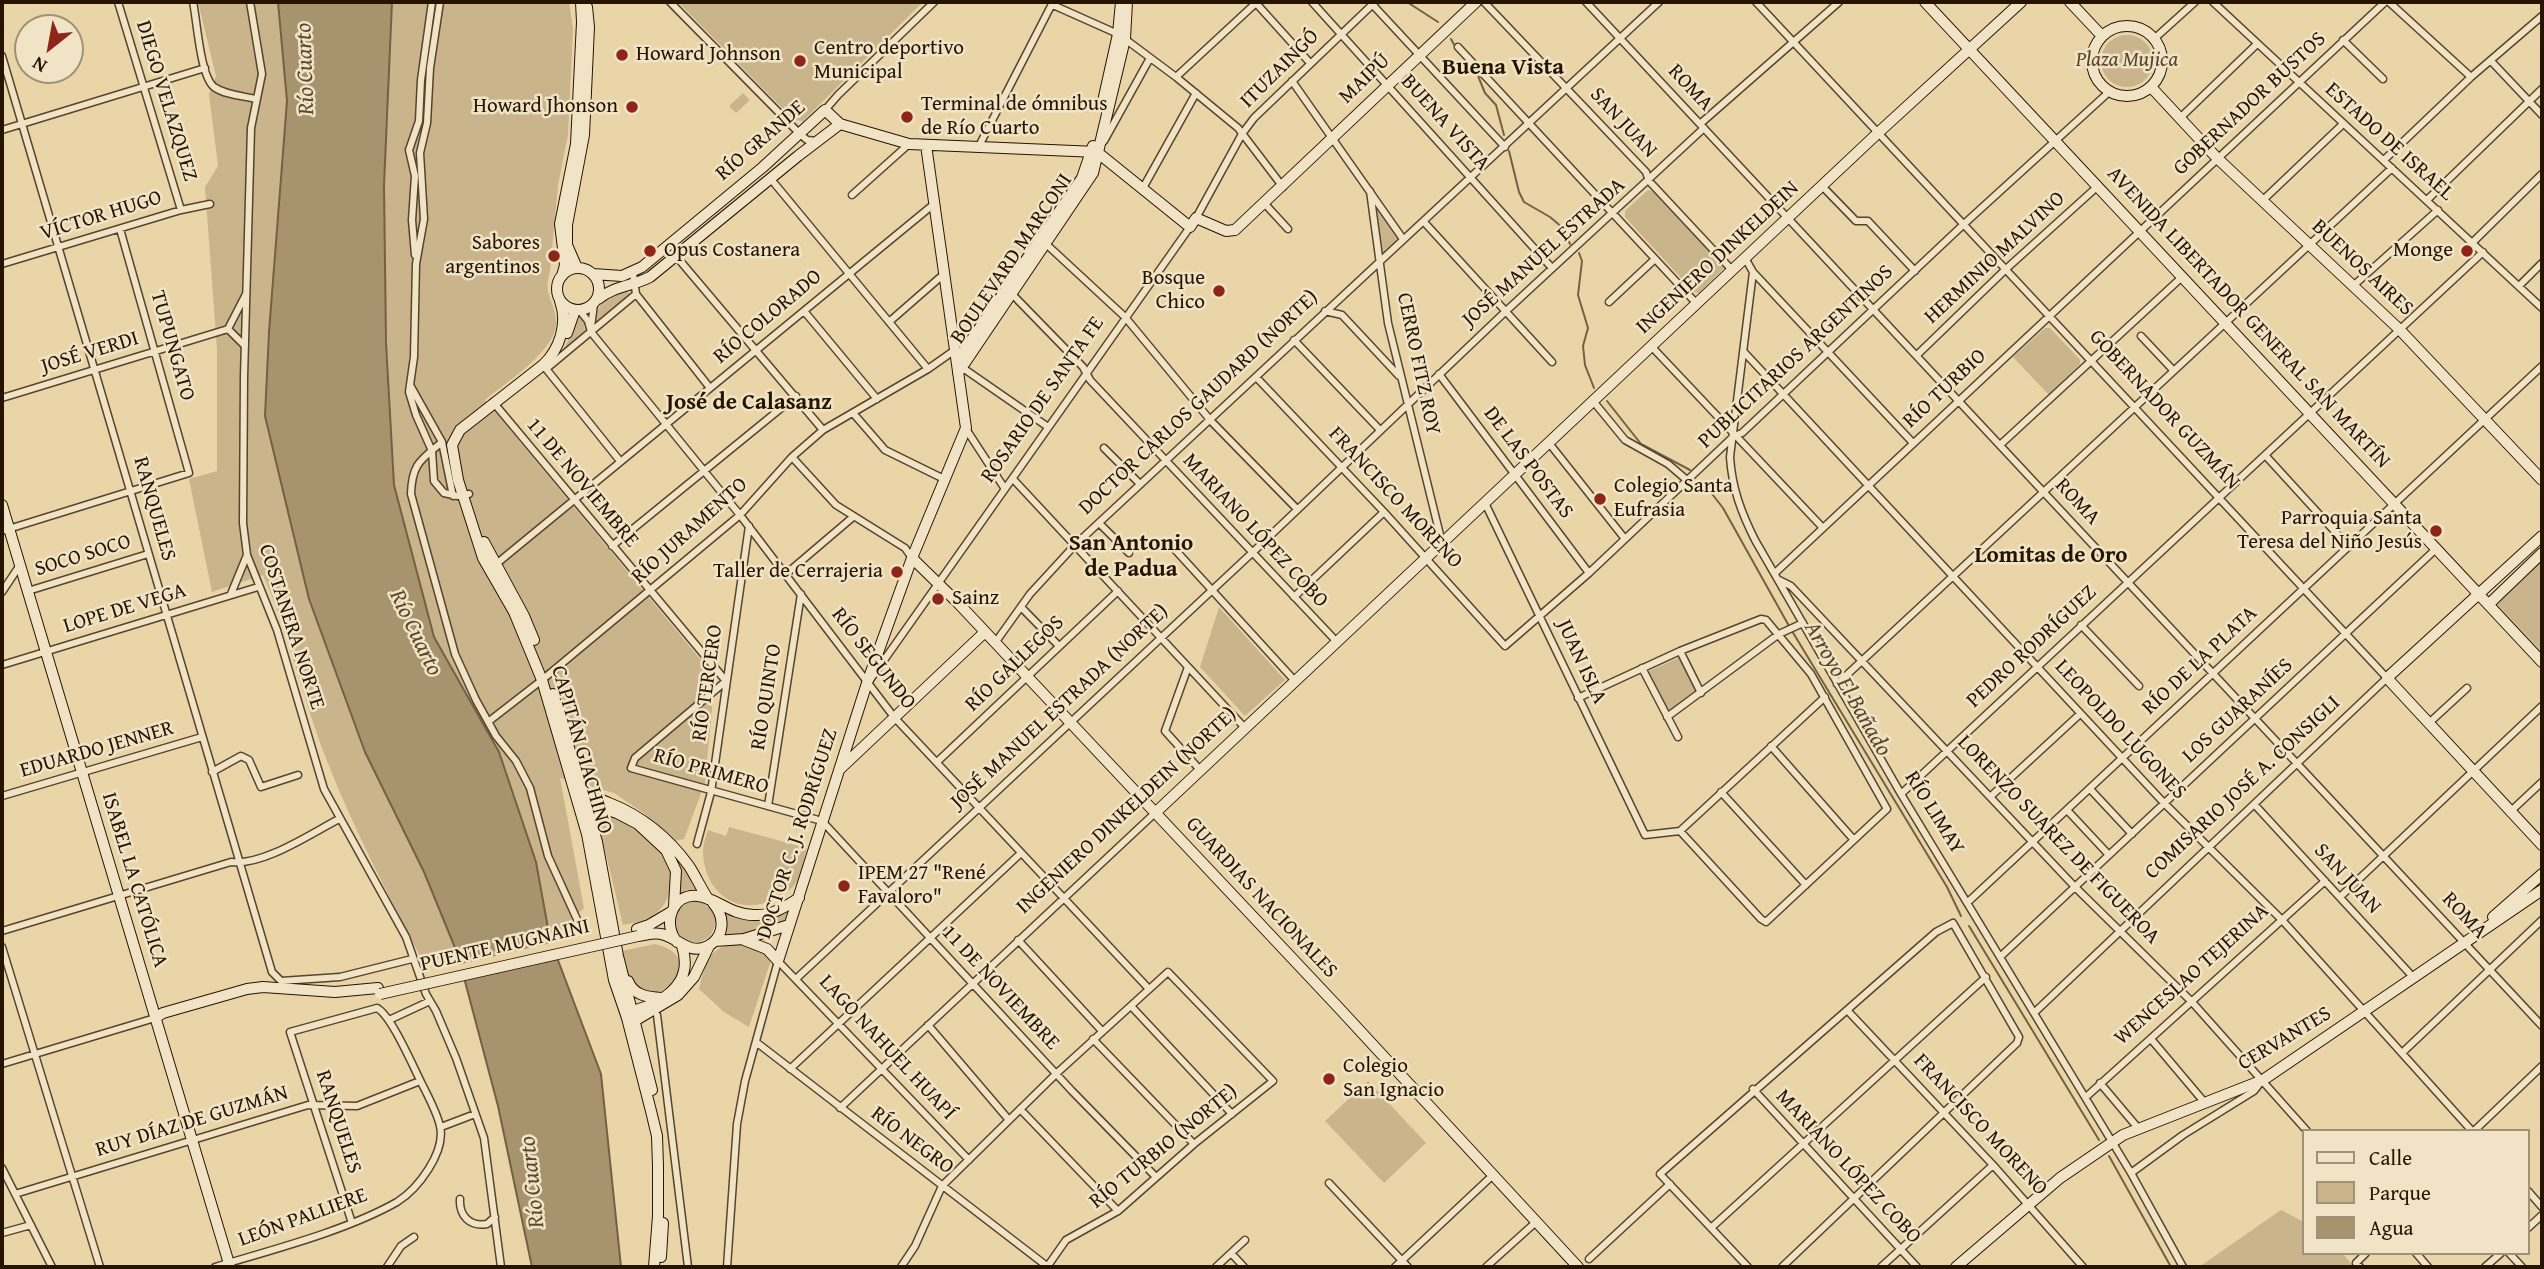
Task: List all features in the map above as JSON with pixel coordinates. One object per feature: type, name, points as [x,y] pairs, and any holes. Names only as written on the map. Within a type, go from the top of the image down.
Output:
[{"type":"main road","points":[[544,367],[563,329],[565,313],[557,290],[565,260],[560,224],[576,145],[581,2]]},
{"type":"main road","points":[[577,268],[568,245],[566,225],[584,135],[589,27],[587,2]]},
{"type":"main road","name":"BOULEVARD MARCONI","points":[[1121,2],[1122,37]]},
{"type":"main road","name":"BOULEVARD MARCONI","points":[[959,367],[1043,241],[1093,173],[1094,151],[1128,2]]},
{"type":"main road","name":"MAIPÚ","points":[[1193,222],[1235,230],[1476,2]]},
{"type":"main road","name":"AVENIDA LIBERTADOR GENERAL SAN MARTÍN","points":[[1925,2],[2542,662]]},
{"type":"main road","name":"INGENIERO DINKELDEIN","points":[[1442,543],[2021,2]]},
{"type":"main road","points":[[2070,2],[2102,36]]},
{"type":"main road","points":[[2122,26],[2145,31],[2154,39],[2162,58],[2158,78],[2151,87],[2142,93],[2120,96],[2109,92],[2096,79],[2091,62],[2096,44],[2102,36],[2122,26]]},
{"type":"main road","name":"BUENOS AIRES","points":[[2151,87],[2217,158],[2400,330],[2542,480]]},
{"type":"main road","points":[[825,110],[840,124],[909,144],[1094,151],[1193,222]]},
{"type":"main road","name":"RÍO GRANDE","points":[[596,302],[612,289],[634,278],[825,110]]},
{"type":"main road","name":"RÍO GRANDE","points":[[593,274],[650,277],[840,124]]},
{"type":"main road","points":[[926,145],[966,428]]},
{"type":"main road","points":[[494,404],[544,367],[561,348],[577,311],[596,302],[599,286],[593,274],[583,268],[577,268],[562,276]]},
{"type":"main road","points":[[561,301],[577,311]]},
{"type":"main road","name":"CAPITÁN GIACHINO","points":[[494,404],[466,432],[458,445],[462,495],[495,565],[524,616],[577,773],[614,980],[632,1016]]},
{"type":"main road","name":"CAPITÁN GIACHINO","points":[[494,404],[460,430],[452,445],[454,461],[483,558],[518,620],[545,678]]},
{"type":"main road","name":"DOCTOR C. J. RODRÍGUEZ","points":[[778,961],[867,683],[912,558],[966,428]]},
{"type":"main road","name":"ISABEL LA CATÓLICA","points":[[2,505],[5,530],[20,565],[229,1265]]},
{"type":"main road","name":"COMISARIO JOSÉ A. CONSIGLI","points":[[2387,678],[2542,536]]},
{"type":"main road","name":"INGENIERO DINKELDEIN (NORTE)","points":[[1155,813],[1442,543]]},
{"type":"main road","points":[[2488,604],[2542,553]]},
{"type":"main road","name":"GUARDIAS NACIONALES","points":[[912,558],[1070,722],[1578,1267]]},
{"type":"main road","points":[[838,771],[985,632]]},
{"type":"main road","name":"GOBERNADOR GUZMÁN","points":[[2387,678],[2542,845]]},
{"type":"main road","points":[[581,799],[593,797],[626,810],[653,828],[688,865],[722,917],[720,934],[712,943],[694,977],[678,995],[632,1016]]},
{"type":"main road","points":[[581,799],[638,824],[666,850],[676,871],[670,931],[680,944],[686,971],[681,981],[663,998],[632,1016]]},
{"type":"main road","name":"CAPITÁN GIACHINO","points":[[581,799],[597,842],[618,956],[657,1136],[658,1216],[654,1267]]},
{"type":"main road","name":"CERVANTES","points":[[2463,943],[2542,874]]},
{"type":"main road","name":"CERVANTES","points":[[2112,1142],[2138,1128],[2263,1080],[2542,891]]},
{"type":"main road","points":[[637,932],[680,901],[694,896],[740,914],[755,916],[777,911],[799,898]]},
{"type":"main road","points":[[637,932],[665,935],[696,949],[712,943],[744,939],[789,925]]},
{"type":"main road","name":"PUENTE MUGNAINI","points":[[155,1018],[165,1018],[231,999],[264,993],[321,998],[379,991],[637,932]]},
{"type":"main road","points":[[744,939],[767,949],[778,961]]},
{"type":"main road","points":[[618,956],[629,986],[635,992],[663,998]]},
{"type":"main road","points":[[632,1016],[663,1138],[664,1195],[660,1267]]},
{"type":"main road","points":[[1956,1267],[2060,1178],[2112,1142]]},
{"type":"street","name":"DIEGO VELAZQUEZ","points":[[118,2],[181,209]]},
{"type":"street","points":[[194,2],[210,83],[216,88],[256,99]]},
{"type":"street","name":"COSTANERA NORTE","points":[[250,2],[262,74],[251,128],[243,523],[247,555],[277,630],[324,789],[406,937],[412,959],[456,1058],[487,1155],[501,1267]]},
{"type":"street","points":[[410,384],[442,442],[462,495],[444,493],[433,481],[432,451],[411,405],[410,384],[414,357],[416,264],[412,220],[415,176],[410,150],[419,121],[421,80],[432,2]]},
{"type":"street","points":[[416,264],[424,219],[420,153],[427,123],[430,68],[440,2]]},
{"type":"street","points":[[670,2],[800,134],[807,140],[818,141]]},
{"type":"street","name":"RÍO GRANDE","points":[[825,110],[934,2]]},
{"type":"street","points":[[1176,77],[1256,2],[1310,63]]},
{"type":"street","name":"BUENA VISTA","points":[[1312,2],[1552,268]]},
{"type":"street","name":"SAN JUAN","points":[[1484,2],[1646,172],[1649,181],[1732,270]]},
{"type":"street","name":"ROMA","points":[[1586,2],[2542,1026]]},
{"type":"street","name":"DOCTOR CARLOS GAUDARD (NORTE)","points":[[995,643],[1021,607],[1074,545],[1659,2]]},
{"type":"street","name":"GOBERNADOR GUZMÁN","points":[[1756,2],[2387,678]]},
{"type":"street","name":"JOSÉ MANUEL ESTRADA","points":[[1407,404],[1649,181],[1702,126],[1839,2]]},
{"type":"street","points":[[2154,39],[2195,2]]},
{"type":"street","name":"ESTADO DE ISRAEL","points":[[2213,2],[2542,307]]},
{"type":"street","points":[[2387,2],[2471,77]]},
{"type":"street","name":"GOBERNADOR BUSTOS","points":[[2140,232],[2343,40],[2387,2]]},
{"type":"street","points":[[979,146],[1053,3],[1122,37],[1176,77],[1242,134],[1283,187]]},
{"type":"street","points":[[1372,3],[1505,147]]},
{"type":"street","name":"ITUZAINGÓ","points":[[1242,134],[1262,109],[1372,3]]},
{"type":"street","points":[[2384,159],[2471,77],[2542,16]]},
{"type":"street","points":[[2343,40],[2383,79]]},
{"type":"street","points":[[2180,118],[2257,44]]},
{"type":"street","points":[[1458,47],[1697,304]]},
{"type":"street","name":"RANQUELES","points":[[2,56],[272,972],[281,981],[340,977],[412,959]]},
{"type":"street","points":[[1094,151],[1150,58]]},
{"type":"street","points":[[2491,61],[2542,115]]},
{"type":"street","points":[[2,130],[205,68]]},
{"type":"street","points":[[1292,81],[1404,239]]},
{"type":"street","points":[[2427,200],[2542,89]]},
{"type":"street","name":"PUBLICITARIOS ARGENTINOS","points":[[1505,646],[1589,573],[1734,436],[1742,433],[2109,92]]},
{"type":"street","points":[[1143,188],[1196,93]]},
{"type":"street","points":[[2262,201],[2343,124]]},
{"type":"street","name":"ROSARIO DE SANTA FE","points":[[867,683],[1193,222],[1242,134]]},
{"type":"street","points":[[852,195],[909,144]]},
{"type":"street","points":[[1837,684],[2392,168]]},
{"type":"street","points":[[2473,242],[2542,174]]},
{"type":"street","points":[[770,178],[928,369]]},
{"type":"street","points":[[1822,186],[1856,221],[1868,221],[1915,271]]},
{"type":"street","name":"HERMINIO MALVINO","points":[[1917,355],[2006,269],[2098,186]]},
{"type":"street","name":"CERRO FITZ ROY","points":[[1370,191],[1388,323],[1442,543]]},
{"type":"street","name":"VÍCTOR HUGO","points":[[2,264],[181,209],[210,204]]},
{"type":"street","name":"RÍO COLORADO","points":[[495,565],[934,204]]},
{"type":"street","points":[[1265,204],[1288,229]]},
{"type":"street","points":[[2353,286],[2438,210]]},
{"type":"street","points":[[1424,222],[1552,362]]},
{"type":"street","name":"TUPUNGATO","points":[[120,229],[189,473],[131,491]]},
{"type":"street","name":"RÍO TURBIO","points":[[1777,576],[1867,486],[2140,232]]},
{"type":"street","points":[[1043,241],[1125,317],[1210,421],[1297,509]]},
{"type":"street","name":"PEDRO RODRÍGUEZ","points":[[1901,794],[2483,252]]},
{"type":"street","points":[[676,256],[823,430]]},
{"type":"street","points":[[1745,258],[1753,272],[1913,443]]},
{"type":"street","points":[[1609,302],[1655,259]]},
{"type":"street","points":[[2519,286],[2542,263]]},
{"type":"street","name":"RÍO LIMAY","points":[[1753,272],[1730,457],[1738,505],[1777,576],[1799,624],[2086,1097],[2183,1267]]},
{"type":"street","points":[[889,322],[944,274]]},
{"type":"street","points":[[2000,445],[2182,277]]},
{"type":"street","points":[[634,278],[636,294],[710,388]]},
{"type":"street","name":"MARIANO LÓPEZ COBO","points":[[1009,291],[1336,642]]},
{"type":"street","points":[[245,346],[228,329],[247,292]]},
{"type":"street","points":[[620,461],[544,367],[636,294]]},
{"type":"street","points":[[591,332],[596,302]]},
{"type":"street","name":"RÍO SEGUNDO","points":[[577,311],[588,321],[591,332],[749,526],[894,717],[1149,989]]},
{"type":"street","points":[[804,311],[877,399]]},
{"type":"street","points":[[1325,311],[1342,315],[1401,378]]},
{"type":"street","name":"JOSÉ VERDI","points":[[2,398],[228,329]]},
{"type":"street","points":[[2141,336],[2172,370]]},
{"type":"street","points":[[1294,340],[1380,430]]},
{"type":"street","points":[[1651,346],[1823,528]]},
{"type":"street","name":"RÍO JURAMENTO","points":[[488,722],[545,678],[740,515],[792,457],[823,430],[928,369],[955,350]]},
{"type":"street","name":"LEOPOLDO LUGONES","points":[[1744,352],[2164,803],[2282,920],[2471,1129]]},
{"type":"street","name":"RÍO DE LA PLATA","points":[[1968,902],[2542,366]]},
{"type":"street","points":[[959,367],[1048,427]]},
{"type":"street","name":"DE LAS POSTAS","points":[[1439,374],[1589,573]]},
{"type":"street","name":"FRANCISCO MORENO","points":[[1256,377],[1384,512],[1505,646]]},
{"type":"street","points":[[612,546],[796,396]]},
{"type":"street","points":[[1593,401],[1625,440],[1668,464],[1688,481]]},
{"type":"street","name":"11 DE NOVIEMBRE","points":[[494,404],[726,681]]},
{"type":"street","name":"JOSÉ MANUEL ESTRADA (NORTE)","points":[[797,978],[1407,404]]},
{"type":"street","points":[[853,413],[885,450],[944,479]]},
{"type":"street","points":[[966,428],[1005,489]]},
{"type":"street","points":[[442,442],[423,456],[415,468],[411,494],[455,654],[488,722],[516,761],[530,788],[548,856],[581,928]]},
{"type":"street","points":[[1549,443],[1625,539]]},
{"type":"street","points":[[1104,448],[1140,484]]},
{"type":"street","points":[[2265,455],[2349,547]]},
{"type":"street","points":[[792,457],[835,505],[905,548],[912,558]]},
{"type":"street","points":[[1013,478],[1245,728]]},
{"type":"street","points":[[5,530],[131,491]]},
{"type":"street","name":"JUAN ISLA","points":[[1485,503],[1645,835],[1680,831]]},
{"type":"street","points":[[1294,597],[1384,512]]},
{"type":"street","points":[[786,574],[853,517]]},
{"type":"street","points":[[1100,523],[1129,553]]},
{"type":"street","name":"RÍO TERCERO","points":[[697,844],[711,792],[749,526]]},
{"type":"street","points":[[1168,542],[1294,681]]},
{"type":"street","name":"LOS GUARANÍES","points":[[2000,957],[2437,548]]},
{"type":"street","name":"SOCO SOCO","points":[[27,591],[148,554]]},
{"type":"street","points":[[231,594],[247,555]]},
{"type":"street","name":"SOCO SOCO","points":[[2,592],[20,565]]},
{"type":"street","name":"LORENZO SUAREZ DE FIGUEROA","points":[[1777,576],[1791,586],[2075,887],[2192,1002],[2305,1129]]},
{"type":"street","name":"LOPE DE VEGA","points":[[2,665],[258,587]]},
{"type":"street","name":"RÍO GALLEGOS","points":[[937,762],[1118,591]]},
{"type":"street","name":"RÍO QUINTO","points":[[768,807],[801,593]]},
{"type":"street","points":[[1021,607],[1059,646]]},
{"type":"street","points":[[1578,698],[1680,651],[1761,619],[1766,620],[1779,634],[1811,674],[1825,697],[1887,808],[1766,922],[1680,831],[1825,697]]},
{"type":"street","points":[[1667,717],[1779,634],[1799,624]]},
{"type":"street","points":[[2081,625],[2139,686]]},
{"type":"street","points":[[1680,651],[1701,692]]},
{"type":"street","points":[[1188,667],[1166,731],[1201,771]]},
{"type":"street","points":[[1642,668],[1678,737]]},
{"type":"street","name":"COMISARIO JOSÉ A. CONSIGLI","points":[[2035,1012],[2387,678]]},
{"type":"street","name":"RÍO PRIMERO","points":[[726,681],[635,758],[631,768],[821,821]]},
{"type":"street","points":[[2429,723],[2467,688]]},
{"type":"street","points":[[2340,897],[2542,706]]},
{"type":"street","points":[[1990,797],[2080,714]]},
{"type":"street","name":"EDUARDO JENNER","points":[[2,796],[202,737]]},
{"type":"street","points":[[1771,746],[1854,840]]},
{"type":"street","points":[[212,772],[241,756],[249,760],[261,788],[298,775]]},
{"type":"street","points":[[2511,811],[2542,782]]},
{"type":"street","points":[[2090,789],[2132,834]]},
{"type":"street","points":[[1721,792],[1806,885]]},
{"type":"street","name":"SAN JUAN","points":[[2254,804],[2413,977]]},
{"type":"street","points":[[2067,810],[2109,855]]},
{"type":"street","name":"INGENIERO DINKELDEIN (NORTE)","points":[[839,1108],[1155,813]]},
{"type":"street","points":[[2,931],[231,862],[244,863],[280,849],[339,819]]},
{"type":"street","name":"11 DE NOVIEMBRE","points":[[821,821],[1156,1177]]},
{"type":"street","points":[[790,1069],[1021,853]]},
{"type":"street","name":"WENCESLAO TEJERINA","points":[[2086,1097],[2325,881]]},
{"type":"street","points":[[2402,1053],[2542,920]]},
{"type":"street","points":[[1748,1267],[1660,1174],[1936,932],[1953,923],[2019,1037],[2017,1043],[1782,1267]]},
{"type":"street","points":[[1018,940],[1102,1031]]},
{"type":"street","points":[[2,947],[100,1267]]},
{"type":"street","name":"LAGO NAHUEL HUAPÍ","points":[[778,961],[969,1160]]},
{"type":"street","name":"DOCTOR C. J. RODRÍGUEZ","points":[[727,1267],[737,1124],[745,1081],[778,961]]},
{"type":"street","name":"RÍO TURBIO (NORTE)","points":[[1048,1267],[1066,1240],[1118,1211],[1194,1144],[1273,1081],[1168,972],[1149,989]]},
{"type":"street","points":[[1711,1228],[1986,977]]},
{"type":"street","points":[[901,1267],[915,1246],[942,1186],[1057,1073],[1149,989]]},
{"type":"street","points":[[430,1001],[389,1020],[440,1127],[475,1114]]},
{"type":"street","points":[[1131,1006],[1232,1114]]},
{"type":"street","name":"RANQUELES","points":[[352,1223],[290,1032],[373,1008],[382,1010],[389,1020]]},
{"type":"street","name":"FRANCISCO MORENO","points":[[1847,1010],[1993,1165],[2083,1267]]},
{"type":"street","points":[[657,1015],[688,1267]]},
{"type":"street","points":[[2,1064],[155,1018]]},
{"type":"street","points":[[928,1025],[1009,1120]]},
{"type":"street","points":[[1093,1039],[1194,1144]]},
{"type":"street","points":[[2151,1039],[2205,1103]]},
{"type":"street","name":"RÍO NEGRO","points":[[756,1042],[1048,1267]]},
{"type":"street","points":[[2475,1129],[2542,1066]]},
{"type":"street","points":[[2131,1173],[2183,1135],[2255,1091],[2263,1080]]},
{"type":"street","name":"RUY DÍAZ DE GUZMÁN","points":[[15,1194],[314,1104],[357,1107],[420,1081]]},
{"type":"street","points":[[2100,1083],[2138,1128]]},
{"type":"street","name":"MARIANO LÓPEZ COBO","points":[[1754,1090],[1917,1267]]},
{"type":"street","points":[[1020,1109],[1118,1211]]},
{"type":"street","name":"LEÓN PALLIERE","points":[[215,1267],[229,1265],[352,1223],[398,1201],[416,1185],[431,1165],[439,1143],[440,1127]]},
{"type":"street","points":[[1881,1267],[1993,1165]]},
{"type":"street","points":[[3,1173],[52,1267]]},
{"type":"street","points":[[1395,1267],[1493,1175]]},
{"type":"street","points":[[1329,1183],[1408,1267]]},
{"type":"street","points":[[1589,1259],[1670,1184]]},
{"type":"street","points":[[2530,1193],[2542,1207]]},
{"type":"street","points":[[460,1199],[460,1208],[468,1221],[481,1225],[487,1224],[495,1217]]},
{"type":"street","points":[[1486,1267],[1536,1222]]},
{"type":"street","points":[[2,1233],[31,1225]]},
{"type":"street","points":[[387,1267],[401,1246],[414,1237]]},
{"type":"street","points":[[1216,1267],[1245,1240]]},
{"type":"street","points":[[1231,1253],[1244,1267]]},
{"type":"street","points":[[2485,1267],[2499,1255]]},
{"type":"green space","points":[[198,2],[278,2],[287,101],[265,416],[309,599],[365,752],[424,872],[458,955],[423,962],[397,912],[337,787],[263,575],[212,592],[189,479],[217,471],[217,350],[205,187],[218,166],[209,94],[216,76]]},
{"type":"green space","points":[[392,2],[569,2],[573,29],[568,135],[558,185],[548,286],[555,312],[555,330],[541,353],[530,364],[485,400],[715,677],[705,783],[684,839],[675,841],[645,814],[614,793],[560,778],[584,908],[550,939],[536,862],[499,752],[434,637],[394,485],[386,343],[384,185]]},
{"type":"green space","name":"Centro deportivo Municipal","points":[[678,2],[923,2],[803,121],[794,120]]},
{"type":"green space","name":"Plaza Mujica","points":[[2127,35],[2137,37],[2145,43],[2151,51],[2151,71],[2145,79],[2137,85],[2127,87],[2117,85],[2109,79],[2103,71],[2101,61],[2103,51],[2109,43],[2117,37]]},
{"type":"green space","points":[[743,93],[750,100],[736,113],[729,106]]},
{"type":"green space","points":[[1648,190],[1655,192],[1725,267],[1699,293],[1694,292],[1625,217],[1625,211]]},
{"type":"green space","points":[[1374,200],[1400,240],[1383,255]]},
{"type":"green space","points":[[631,293],[594,325],[600,306],[613,295]]},
{"type":"green space","points":[[579,317],[583,317],[585,332],[563,351]]},
{"type":"green space","points":[[2045,328],[2050,328],[2080,360],[2080,364],[2049,395],[2013,357]]},
{"type":"green space","points":[[2542,561],[2542,652],[2497,604]]},
{"type":"green space","points":[[1219,607],[1285,680],[1245,716],[1200,667]]},
{"type":"green space","points":[[1680,657],[1697,692],[1668,713],[1647,672]]},
{"type":"green space","points":[[595,809],[623,822],[652,843],[663,855],[670,869],[672,884],[667,899],[659,911],[649,918],[623,925]]},
{"type":"green space","points":[[729,827],[807,848],[799,876],[792,887],[768,902],[755,905],[742,905],[722,895],[708,876],[703,848],[708,830],[726,836]]},
{"type":"green space","points":[[672,852],[678,856],[697,889],[679,894],[679,872]]},
{"type":"green space","points":[[695,902],[709,908],[715,922],[709,936],[695,942],[681,936],[675,922],[681,908]]},
{"type":"green space","points":[[792,907],[787,922],[739,936],[726,937],[726,913],[739,917]]},
{"type":"green space","points":[[735,943],[749,944],[772,957],[749,1027],[724,1012],[699,989],[709,959],[718,949]]},
{"type":"green space","points":[[655,944],[671,950],[681,964],[670,984],[650,994],[633,984],[622,951]]},
{"type":"green space","points":[[1368,1081],[1426,1143],[1384,1183],[1325,1121]]},
{"type":"green space","points":[[2281,1210],[2302,1221],[2302,1255],[2344,1255],[2354,1267],[2199,1267]]},
{"type":"water","name":"Río Cuarto","points":[[278,2],[392,2],[384,185],[386,343],[394,485],[434,637],[499,752],[536,862],[550,939],[601,1074],[621,1267],[532,1267],[498,1106],[458,955],[424,872],[365,752],[309,599],[265,416],[287,101]]},
{"type":"pier","points":[[555,942],[561,958],[461,981],[457,965]]},
{"type":"waterway","name":"Arroyo El Bañado","points":[[1407,2],[1438,22]]},
{"type":"waterway","name":"Arroyo El Bañado","points":[[1451,39],[1476,71],[1485,93],[1496,105],[1504,135]]},
{"type":"waterway","name":"Arroyo El Bañado","points":[[1509,151],[1524,202],[1563,228],[1570,244]]},
{"type":"waterway","name":"Arroyo El Bañado","points":[[1579,253],[1582,261],[1578,295],[1588,328],[1583,346],[1585,365],[1594,388]]},
{"type":"waterway","name":"Arroyo El Bañado","points":[[1607,401],[1641,444],[1690,470]]},
{"type":"waterway","name":"Arroyo El Bañado","points":[[1702,481],[1723,508],[1789,626]]},
{"type":"waterway","name":"Arroyo El Bañado","points":[[1792,631],[1947,887],[1961,916]]},
{"type":"waterway","name":"Arroyo El Bañado","points":[[1969,926],[2099,1140]]},
{"type":"waterway","name":"Arroyo El Bañado","points":[[2109,1156],[2171,1267]]},
{"type":"place","name":"Howard Johnson","points":[[622,55]]},
{"type":"place","name":"Centro deportivo Municipal","points":[[800,61]]},
{"type":"place","name":"Howard Jhonson","points":[[632,107]]},
{"type":"place","name":"Terminal de ómnibus de Río Cuarto","points":[[907,117]]},
{"type":"place","name":"Opus Costanera","points":[[650,251]]},
{"type":"place","name":"Monge","points":[[2467,251]]},
{"type":"place","name":"Sabores argentinos","points":[[554,256]]},
{"type":"place","name":"Bosque Chico","points":[[1219,291]]},
{"type":"place","name":"Colegio Santa Eufrasia","points":[[1600,499]]},
{"type":"place","name":"Parroquia Santa Teresa del Niño Jesús","points":[[2436,531]]},
{"type":"place","name":"Taller de Cerrajeria","points":[[897,572]]},
{"type":"place","name":"Sainz","points":[[938,599]]},
{"type":"place","name":"IPEM 27 \"René Favaloro\"","points":[[844,886]]},
{"type":"place","name":"Colegio San Ignacio","points":[[1329,1079]]},
{"type":"district","name":"Buena Vista","points":[[1503,68]]},
{"type":"district","name":"José de Calasanz","points":[[749,403]]},
{"type":"district","name":"Lomitas de Oro","points":[[2051,556]]},
{"type":"district","name":"San Antonio de Padua","points":[[1131,557]]}]
